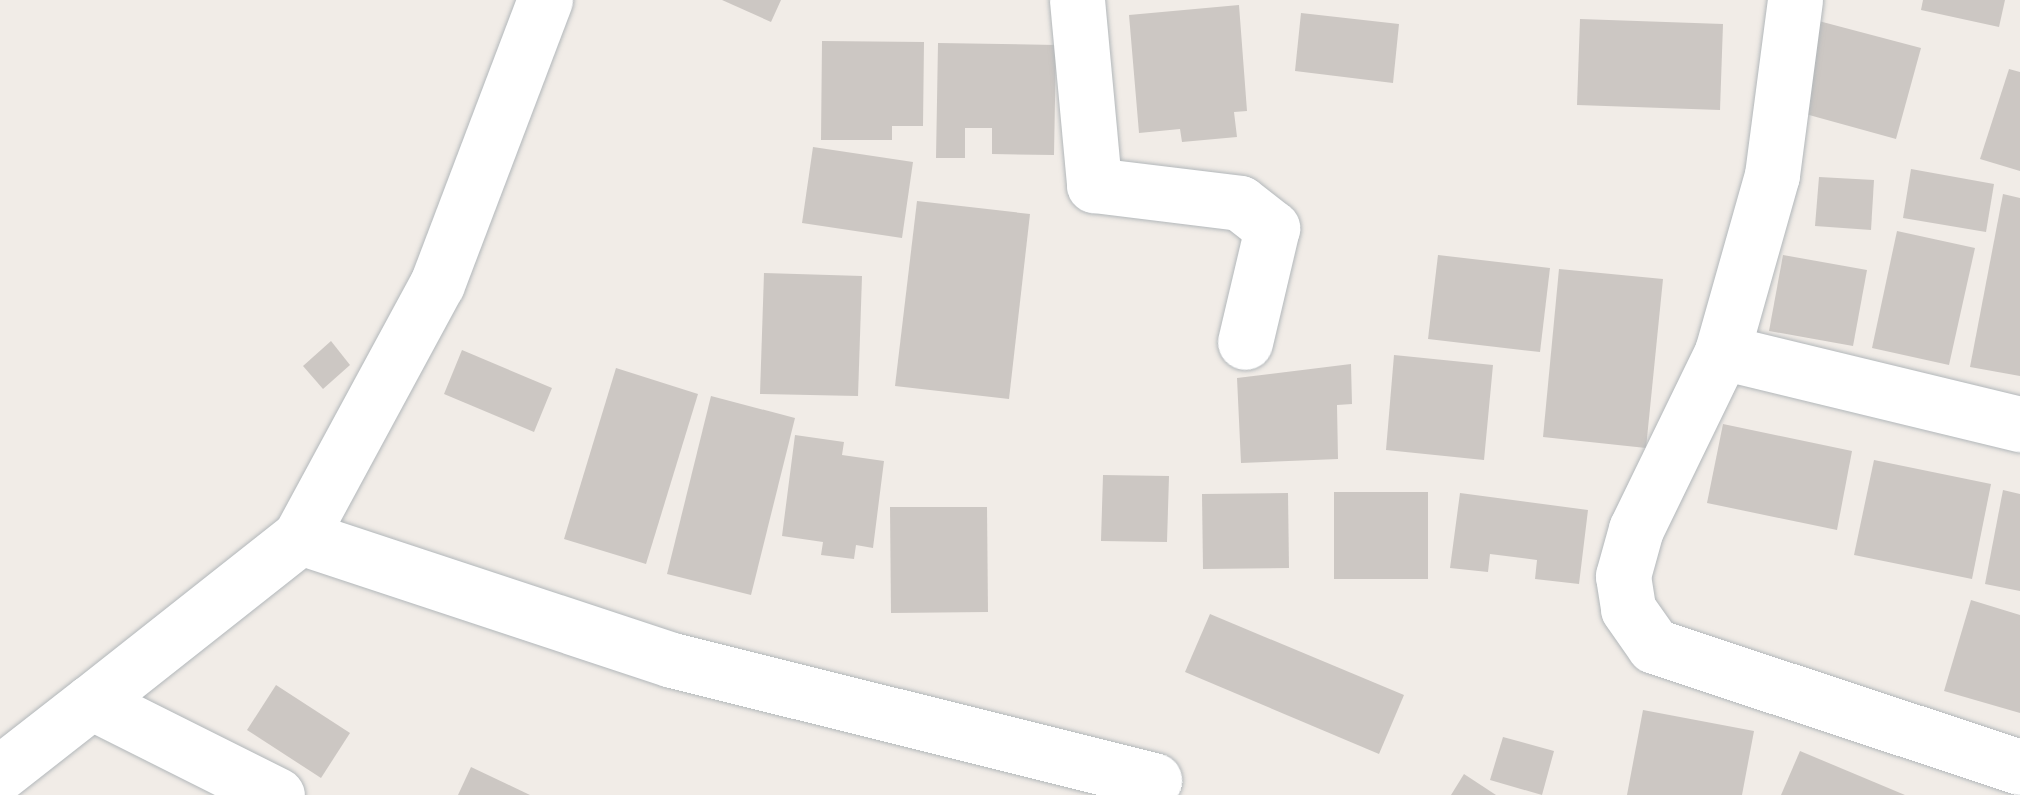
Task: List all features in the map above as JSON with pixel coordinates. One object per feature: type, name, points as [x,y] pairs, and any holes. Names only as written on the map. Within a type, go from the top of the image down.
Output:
[{"type":"street","points":[[0,772],[300,537],[437,284],[545,0]]},
{"type":"street","points":[[1077,0],[1094,185],[1240,202],[1272,228],[1245,342]]},
{"type":"street","points":[[1795,0],[1772,175],[1722,352],[1636,528],[1623,576],[1638,628],[1654,646],[2020,767]]},
{"type":"street","points":[[1722,352],[2020,424]]},
{"type":"street","points":[[300,537],[672,660],[1154,780]]},
{"type":"street","points":[[91,702],[277,795]]},
{"type":"building","points":[[722,0],[781,0],[771,22]]},
{"type":"building","points":[[1923,0],[2005,0],[1999,27],[1921,10]]},
{"type":"building","points":[[1239,5],[1247,111],[1234,112],[1237,137],[1182,142],[1180,129],[1139,133],[1129,15]]},
{"type":"building","points":[[1301,13],[1399,24],[1393,83],[1295,71]]},
{"type":"building","points":[[1580,19],[1723,24],[1720,110],[1577,105]]},
{"type":"building","points":[[1815,20],[1921,48],[1896,139],[1791,110]]},
{"type":"building","points":[[822,41],[924,42],[923,126],[892,126],[892,140],[821,140]]},
{"type":"building","points":[[938,43],[1056,45],[1054,155],[992,154],[992,128],[965,128],[965,158],[936,158]]},
{"type":"building","points":[[2009,69],[2020,72],[2020,171],[1980,159]]},
{"type":"building","points":[[813,147],[913,162],[902,238],[802,223]]},
{"type":"building","points":[[1911,169],[1994,184],[1986,232],[1903,218]]},
{"type":"building","points":[[1819,177],[1874,180],[1871,230],[1815,226]]},
{"type":"building","points":[[2003,194],[2020,198],[2020,376],[1970,367]]},
{"type":"building","points":[[917,201],[1030,214],[1009,399],[895,386]]},
{"type":"building","points":[[1897,231],[1975,248],[1949,365],[1872,348]]},
{"type":"building","points":[[1438,255],[1550,268],[1540,352],[1428,339]]},
{"type":"building","points":[[1783,255],[1867,270],[1853,346],[1769,331]]},
{"type":"building","points":[[1559,269],[1663,279],[1646,448],[1543,437]]},
{"type":"building","points":[[764,273],[862,276],[858,396],[760,394]]},
{"type":"building","points":[[331,341],[350,365],[323,389],[303,366]]},
{"type":"building","points":[[462,350],[552,388],[534,432],[444,394]]},
{"type":"building","points":[[1394,355],[1493,365],[1484,460],[1386,450]]},
{"type":"building","points":[[1351,364],[1352,404],[1337,405],[1338,459],[1241,463],[1237,378]]},
{"type":"building","points":[[616,368],[698,394],[646,564],[564,539]]},
{"type":"building","points":[[711,396],[795,418],[751,595],[667,574]]},
{"type":"building","points":[[1723,424],[1852,451],[1837,530],[1707,503]]},
{"type":"building","points":[[795,435],[844,442],[842,455],[884,461],[873,548],[856,545],[854,559],[821,555],[823,542],[782,536]]},
{"type":"building","points":[[1874,460],[1991,484],[1972,579],[1854,555]]},
{"type":"building","points":[[1103,475],[1169,476],[1167,542],[1101,541]]},
{"type":"building","points":[[2003,490],[2020,494],[2020,591],[1985,584]]},
{"type":"building","points":[[1334,492],[1428,492],[1428,579],[1334,579]]},
{"type":"building","points":[[1288,493],[1289,568],[1203,569],[1202,494]]},
{"type":"building","points":[[1460,493],[1588,510],[1579,584],[1535,579],[1537,560],[1490,554],[1488,572],[1450,568]]},
{"type":"building","points":[[890,507],[987,507],[988,612],[891,613]]},
{"type":"building","points":[[1971,600],[2020,615],[2020,713],[1944,691]]},
{"type":"building","points":[[1210,614],[1404,695],[1379,754],[1185,672]]},
{"type":"building","points":[[276,685],[350,733],[321,778],[247,730]]},
{"type":"building","points":[[1643,710],[1754,731],[1742,795],[1627,795]]},
{"type":"building","points":[[1503,737],[1554,751],[1542,795],[1490,780]]},
{"type":"building","points":[[1800,751],[1905,795],[1781,795]]},
{"type":"building","points":[[471,767],[530,795],[458,795]]},
{"type":"building","points":[[1464,774],[1496,795],[1451,795]]}]
